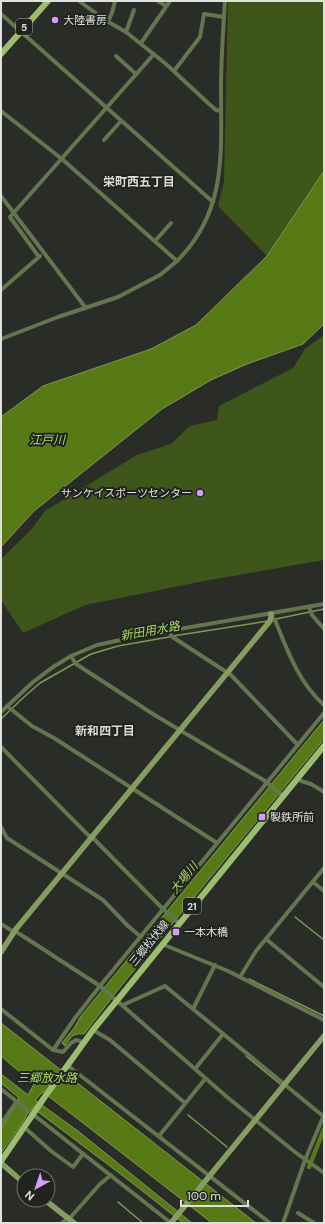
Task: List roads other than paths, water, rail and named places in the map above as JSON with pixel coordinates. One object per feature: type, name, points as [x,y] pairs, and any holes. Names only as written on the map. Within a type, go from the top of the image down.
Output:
[{"type":"main road","name":"5","points":[[1,54],[48,1]]},
{"type":"main road","name":"三郷松伏線","points":[[1,1162],[33,1112],[115,998],[162,944],[178,921],[281,795],[324,746]]},
{"type":"street","points":[[79,1],[126,32],[174,71],[216,110],[221,111]]},
{"type":"street","points":[[108,21],[115,1]]},
{"type":"street","points":[[158,1],[166,6]]},
{"type":"street","points":[[141,44],[170,1]]},
{"type":"street","points":[[1,339],[131,291],[160,275],[177,261],[199,233],[213,202],[219,175],[222,134],[222,42],[225,1]]},
{"type":"street","points":[[126,32],[134,10]]},
{"type":"street","points":[[1,14],[213,202]]},
{"type":"street","points":[[174,71],[200,37],[204,14],[224,17]]},
{"type":"street","points":[[39,257],[10,217],[154,54]]},
{"type":"street","points":[[116,56],[136,74]]},
{"type":"street","points":[[1,111],[62,159],[177,261]]},
{"type":"street","points":[[104,140],[121,121]]},
{"type":"street","points":[[1,196],[85,307]]},
{"type":"street","points":[[155,241],[170,222]]},
{"type":"street","points":[[1,290],[43,252]]},
{"type":"street","points":[[1,712],[33,682],[71,656],[97,645],[170,630],[271,615],[324,604]]},
{"type":"street","points":[[309,607],[312,615],[324,629]]},
{"type":"street","points":[[1,952],[14,932],[270,621],[271,615]]},
{"type":"street","points":[[271,615],[275,620],[290,656],[308,688],[324,705]]},
{"type":"street","points":[[170,630],[171,636],[227,672],[298,745]]},
{"type":"street","points":[[71,656],[76,664],[267,783],[281,795]]},
{"type":"street","points":[[7,706],[32,726],[54,738],[216,843]]},
{"type":"street","points":[[53,1050],[75,1018],[102,987],[216,843],[324,713]]},
{"type":"street","points":[[1,747],[164,910],[178,921]]},
{"type":"street","points":[[297,778],[324,792]]},
{"type":"street","points":[[1,827],[7,838],[106,903],[141,937]]},
{"type":"street","points":[[240,977],[256,951],[324,868]]},
{"type":"street","points":[[313,882],[324,891]]},
{"type":"street","points":[[1,924],[102,987],[205,1079],[305,1160],[324,1173]]},
{"type":"street","points":[[266,940],[324,987]]},
{"type":"street","points":[[162,944],[215,965],[324,1020]]},
{"type":"street","points":[[193,1009],[215,965]]},
{"type":"street","points":[[122,1005],[165,986],[323,1115],[305,1160],[284,1223]]},
{"type":"street","points":[[1,1009],[53,1050],[63,1052],[73,1041],[76,1040],[83,1042]]},
{"type":"street","points":[[93,1030],[110,1040],[185,1103]]},
{"type":"street","points":[[195,1069],[223,1034]]},
{"type":"street","points":[[1,1089],[33,1112],[83,1154],[171,1222],[208,1179],[255,1119],[324,1036]]},
{"type":"street","points":[[65,1067],[159,1136],[208,1179],[270,1223]]},
{"type":"street","points":[[159,1136],[205,1079]]},
{"type":"street","points":[[1,1124],[17,1101]]},
{"type":"street","points":[[24,1127],[73,1167],[83,1154]]},
{"type":"street","points":[[1,1162],[16,1176]]},
{"type":"street","points":[[62,1223],[70,1220],[100,1184],[111,1175]]},
{"type":"street","points":[[55,1208],[70,1220]]},
{"type":"street","points":[[298,1213],[314,1223]]},
{"type":"water","name":"江戸川","points":[[324,171],[324,324],[303,344],[247,364],[211,380],[162,409],[34,511],[1,547],[1,417],[43,386],[151,349],[196,325],[267,256]]},
{"type":"water","points":[[324,720],[324,739],[118,990],[84,1034],[72,1036],[65,1046],[62,1043],[81,1016]]},
{"type":"water","name":"三郷放水路","points":[[1,1023],[256,1223],[212,1223],[43,1092],[35,1100],[78,1131],[192,1223],[183,1223],[33,1108],[1,1153],[1,1129],[19,1100],[18,1097],[1,1083],[1,1074],[28,1095],[34,1084],[1,1056]]},
{"type":"waterway","name":"新田用水路","points":[[276,619],[324,609]]},
{"type":"waterway","name":"新田用水路","points":[[173,636],[268,621]]},
{"type":"waterway","name":"新田用水路","points":[[1,719],[40,683],[91,654],[118,646],[169,637]]},
{"type":"waterway","points":[[295,917],[324,940]]},
{"type":"waterway","points":[[249,979],[324,1016]]},
{"type":"waterway","points":[[246,1056],[280,1084]]},
{"type":"waterway","points":[[188,1115],[227,1147]]},
{"type":"waterway","points":[[309,1167],[324,1129]]},
{"type":"waterway","points":[[118,1202],[143,1223]]},
{"type":"place","name":"大陸書房","points":[[55,20]]},
{"type":"place","name":"サンケイスポーツセンター","points":[[200,493]]},
{"type":"place","name":"製鉄所前","points":[[262,817]]},
{"type":"place","name":"一本木橋","points":[[176,932]]},
{"type":"district","name":"栄町西五丁目","points":[[139,182]]},
{"type":"district","name":"新和四丁目","points":[[105,731]]},
{"type":"water label","name":"大場川","points":[[184,878]]}]
